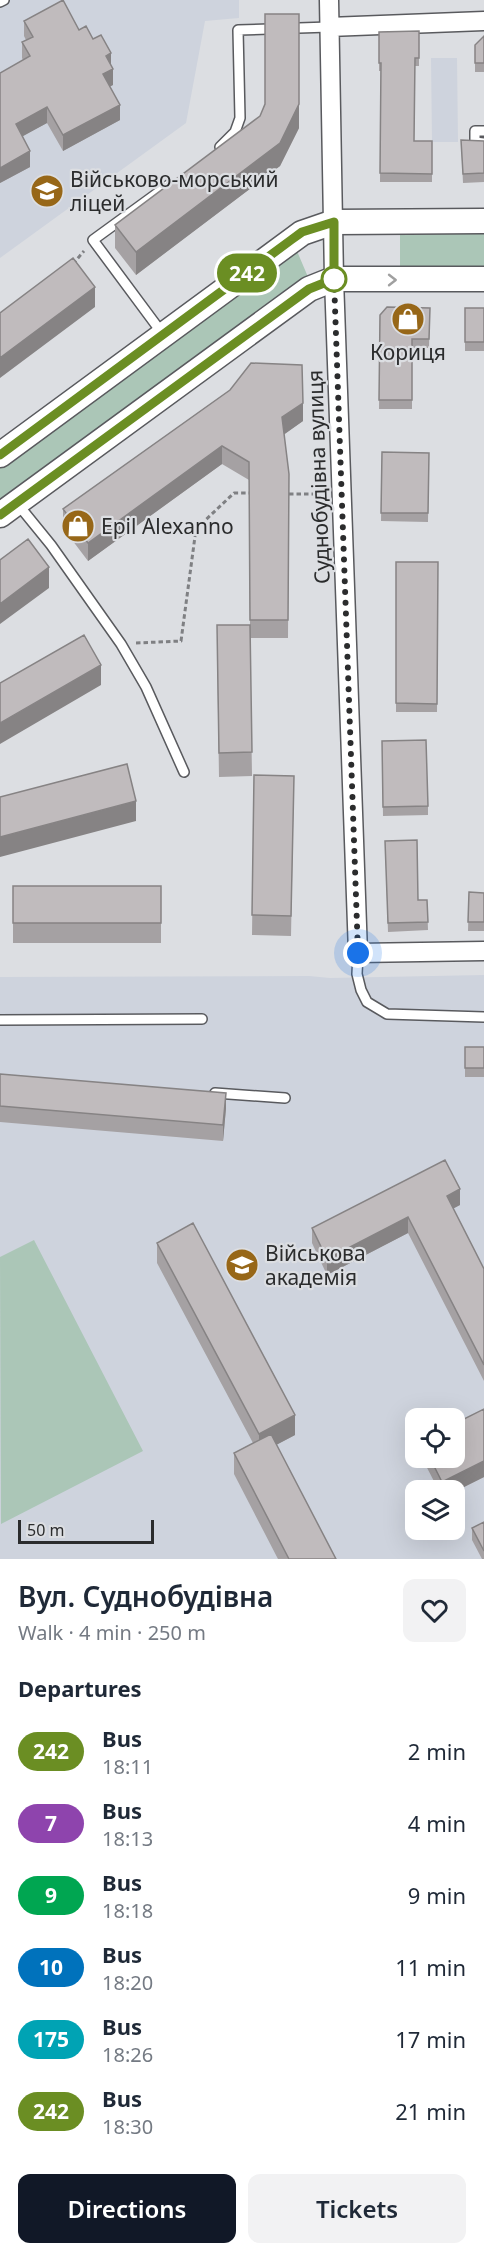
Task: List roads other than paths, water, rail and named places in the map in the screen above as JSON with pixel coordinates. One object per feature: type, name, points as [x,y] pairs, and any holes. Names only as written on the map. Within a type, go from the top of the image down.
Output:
[{"type":"main road","points":[[0,454],[302,232],[334,222],[484,221]]},
{"type":"main road","points":[[8,509],[309,289],[334,279],[484,279]]},
{"type":"street","name":"Суднобудівна вулиця","points":[[329,0],[334,279],[358,953]]},
{"type":"street","points":[[329,27],[484,21]]},
{"type":"street","points":[[358,953],[484,951]]},
{"type":"lane","points":[[0,2],[4,0]]},
{"type":"lane","points":[[215,152],[235,132],[240,118],[238,30],[329,27]]},
{"type":"lane","points":[[484,131],[475,131],[475,142],[484,142]]},
{"type":"lane","points":[[164,335],[93,240],[177,179]]},
{"type":"lane","points":[[8,509],[51,545],[121,644],[146,687],[184,772]]},
{"type":"lane","points":[[358,953],[357,974],[361,990],[367,1002],[387,1014],[484,1017]]},
{"type":"lane","points":[[0,1020],[202,1019]]},
{"type":"lane","points":[[202,1092],[285,1098]]},
{"type":"place","name":"Військово-морський ліцей","points":[[47,191]]},
{"type":"place","name":"Кориця","points":[[408,319]]},
{"type":"place","name":"Epil Alexanno","points":[[78,526]]},
{"type":"place","name":"Військова академія","points":[[242,1265]]}]
